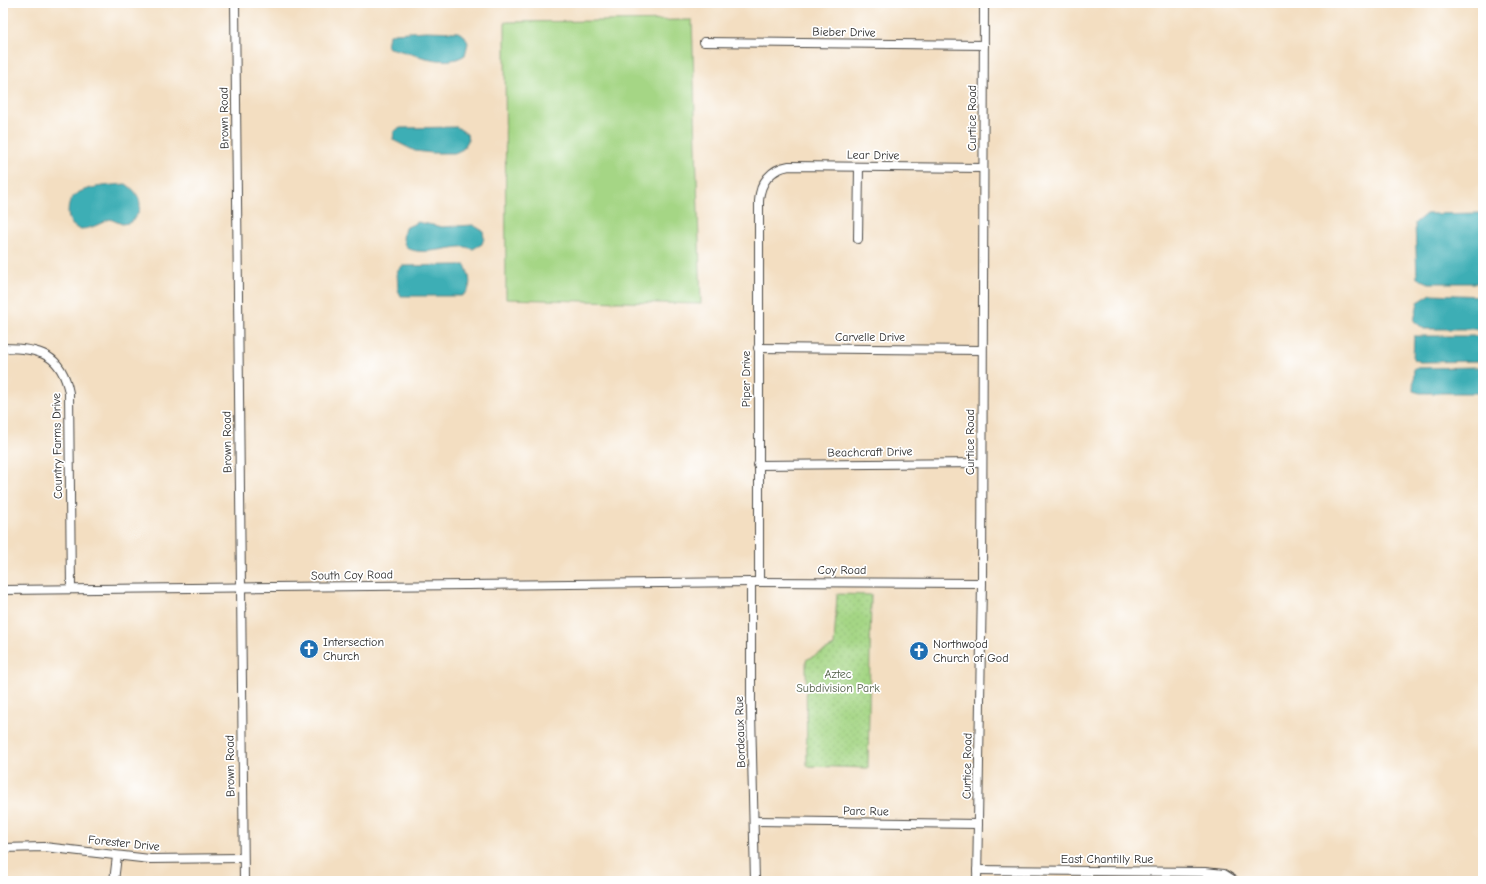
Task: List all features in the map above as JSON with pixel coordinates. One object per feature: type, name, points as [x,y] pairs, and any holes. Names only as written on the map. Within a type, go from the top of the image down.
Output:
[{"type":"street","name":"Brown Road","points":[[235,3],[244,881]]},
{"type":"street","name":"Curtice Road","points":[[977,881],[982,583],[984,3]]},
{"type":"street","name":"Bieber Drive","points":[[704,42],[984,45]]},
{"type":"street","name":"Lear Drive","points":[[767,178],[779,169],[790,166],[983,168]]},
{"type":"street","points":[[858,239],[859,166]]},
{"type":"street","name":"Piper Drive","points":[[755,582],[758,465],[759,201],[760,189],[767,178]]},
{"type":"street","name":"Country Farms Drive","points":[[3,348],[28,349],[43,353],[60,367],[66,380],[69,393],[71,589]]},
{"type":"street","name":"Carvelle Drive","points":[[758,348],[982,350]]},
{"type":"street","name":"Beachcraft Drive","points":[[758,465],[982,463]]},
{"type":"street","name":"Bordeaux Rue","points":[[755,582],[751,706],[755,881]]},
{"type":"street","name":"South Coy Road","points":[[3,590],[702,583]]},
{"type":"street","name":"Coy Road","points":[[702,583],[982,583]]},
{"type":"street","name":"Parc Rue","points":[[754,822],[978,824]]},
{"type":"street","name":"Forester Drive","points":[[3,848],[44,847],[117,856],[161,859],[243,858]]},
{"type":"street","points":[[114,881],[117,856]]},
{"type":"street","name":"East Chantilly Rue","points":[[977,870],[1205,872],[1224,874],[1235,881]]},
{"type":"green space","points":[[692,20],[701,304],[506,299],[505,22]]},
{"type":"green space","name":"Aztec Subdivision Park","points":[[837,594],[871,595],[868,768],[807,766],[806,660],[834,646]]},
{"type":"water","points":[[426,31],[458,32],[465,36],[468,43],[465,55],[457,59],[438,60],[389,48],[387,45],[389,36],[394,33]]},
{"type":"water","points":[[457,127],[467,134],[468,141],[463,149],[455,153],[415,151],[393,140],[394,131],[400,128]]},
{"type":"water","points":[[126,184],[136,193],[140,203],[138,213],[129,223],[122,224],[110,219],[92,227],[81,229],[76,228],[69,220],[69,203],[75,195],[92,188]]},
{"type":"water","points":[[1483,213],[1483,283],[1429,283],[1417,278],[1415,223],[1426,214]]},
{"type":"water","points":[[418,222],[442,227],[473,225],[483,231],[484,238],[482,244],[473,249],[462,247],[432,251],[412,250],[406,246],[403,239],[405,228]]},
{"type":"water","points":[[465,265],[470,282],[468,290],[461,296],[401,296],[398,290],[397,272],[402,266]]},
{"type":"water","points":[[1431,294],[1483,296],[1483,329],[1424,329],[1414,321],[1418,302]]},
{"type":"water","points":[[1414,336],[1483,336],[1483,361],[1420,362],[1413,359]]},
{"type":"water","points":[[1483,367],[1483,393],[1420,393],[1413,391],[1414,368]]},
{"type":"place","name":"Intersection Church","points":[[309,649]]},
{"type":"place","name":"Northwood Church of God","points":[[919,651]]}]
